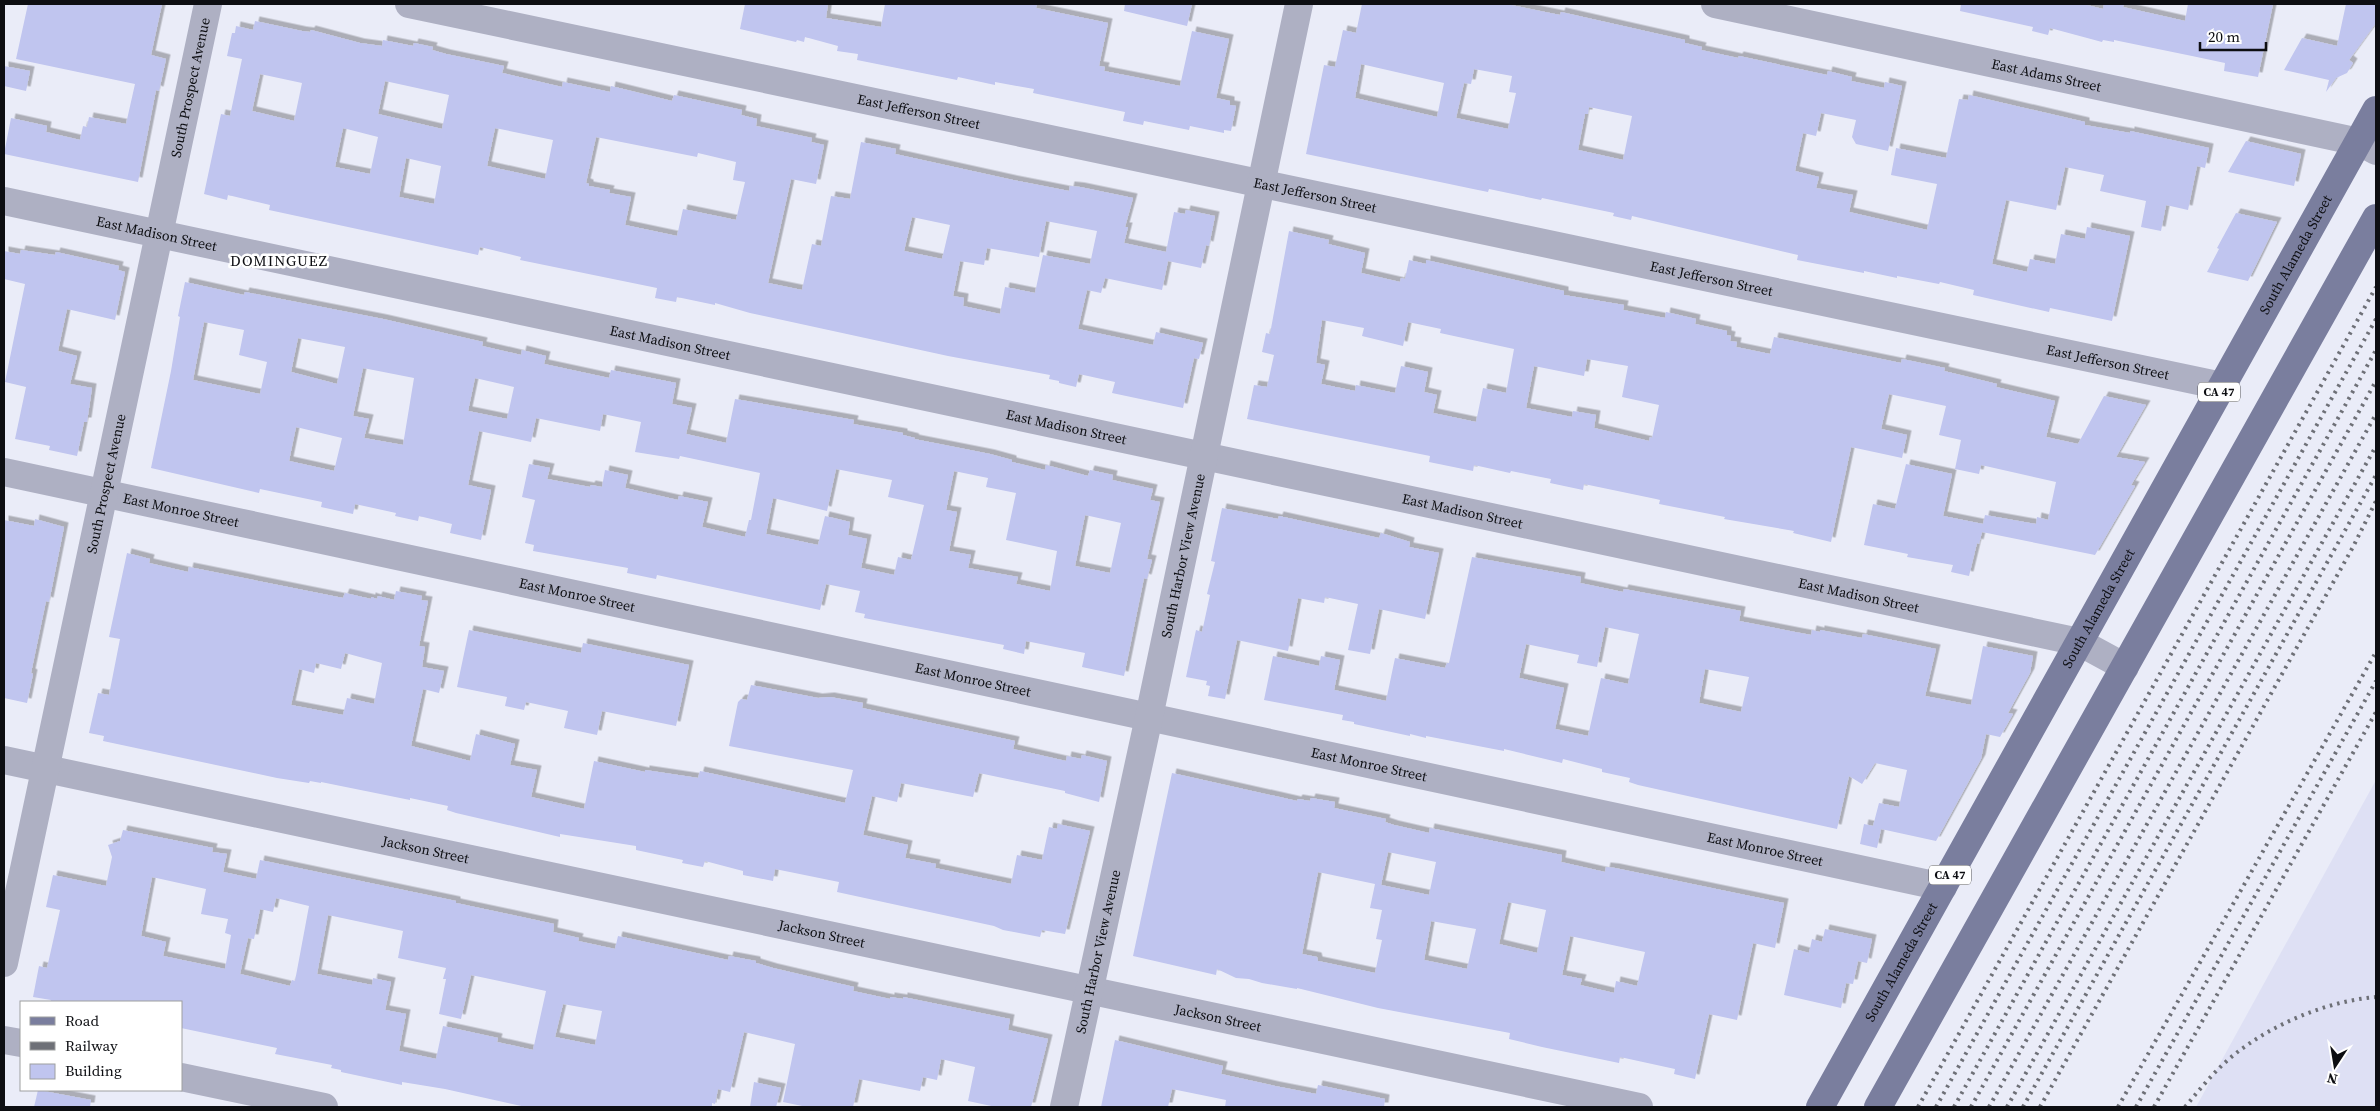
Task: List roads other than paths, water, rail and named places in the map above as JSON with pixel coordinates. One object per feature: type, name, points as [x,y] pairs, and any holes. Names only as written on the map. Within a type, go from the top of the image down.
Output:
[{"type":"main road","name":"South Alameda Street","points":[[1820,1107],[2222,386],[2367,147],[2376,110]]},
{"type":"main road","points":[[1878,1107],[2376,218]]},
{"type":"street","name":"South Prospect Avenue","points":[[4,963],[208,4]]},
{"type":"street","name":"East Jefferson Street","points":[[409,4],[2222,386]]},
{"type":"street","name":"South Harbor View Avenue","points":[[1064,1107],[1150,717],[1203,456],[1299,4]]},
{"type":"street","name":"East Adams Street","points":[[1715,4],[2367,147]]},
{"type":"street","name":"East Madison Street","points":[[4,201],[2079,642],[2125,667]]},
{"type":"street","name":"East Monroe Street","points":[[4,472],[1943,887]]},
{"type":"street","name":"Jackson Street","points":[[4,760],[1639,1107]]},
{"type":"street","points":[[4,1040],[20,1043]]},
{"type":"street","points":[[182,1077],[324,1107]]},
{"type":"railway","points":[[1918,1107],[2376,287]]},
{"type":"railway","points":[[1936,1107],[2376,319]]},
{"type":"railway","points":[[1954,1107],[2376,350]]},
{"type":"railway","points":[[1971,1107],[2376,381]]},
{"type":"railway","points":[[1989,1107],[2376,414]]},
{"type":"railway","points":[[2007,1107],[2376,446]]},
{"type":"railway","points":[[2023,1107],[2376,475]]},
{"type":"railway","points":[[2040,1107],[2353,547],[2376,501]]},
{"type":"railway","points":[[2118,1107],[2376,652]]},
{"type":"railway","points":[[2136,1107],[2376,681]]},
{"type":"railway","points":[[2154,1107],[2376,712]]},
{"type":"railway","points":[[2185,1107],[2208,1079],[2228,1060],[2266,1033],[2320,1009],[2357,999],[2376,997]]},
{"type":"district","name":"DOMINGUEZ","points":[[279,260]]}]
